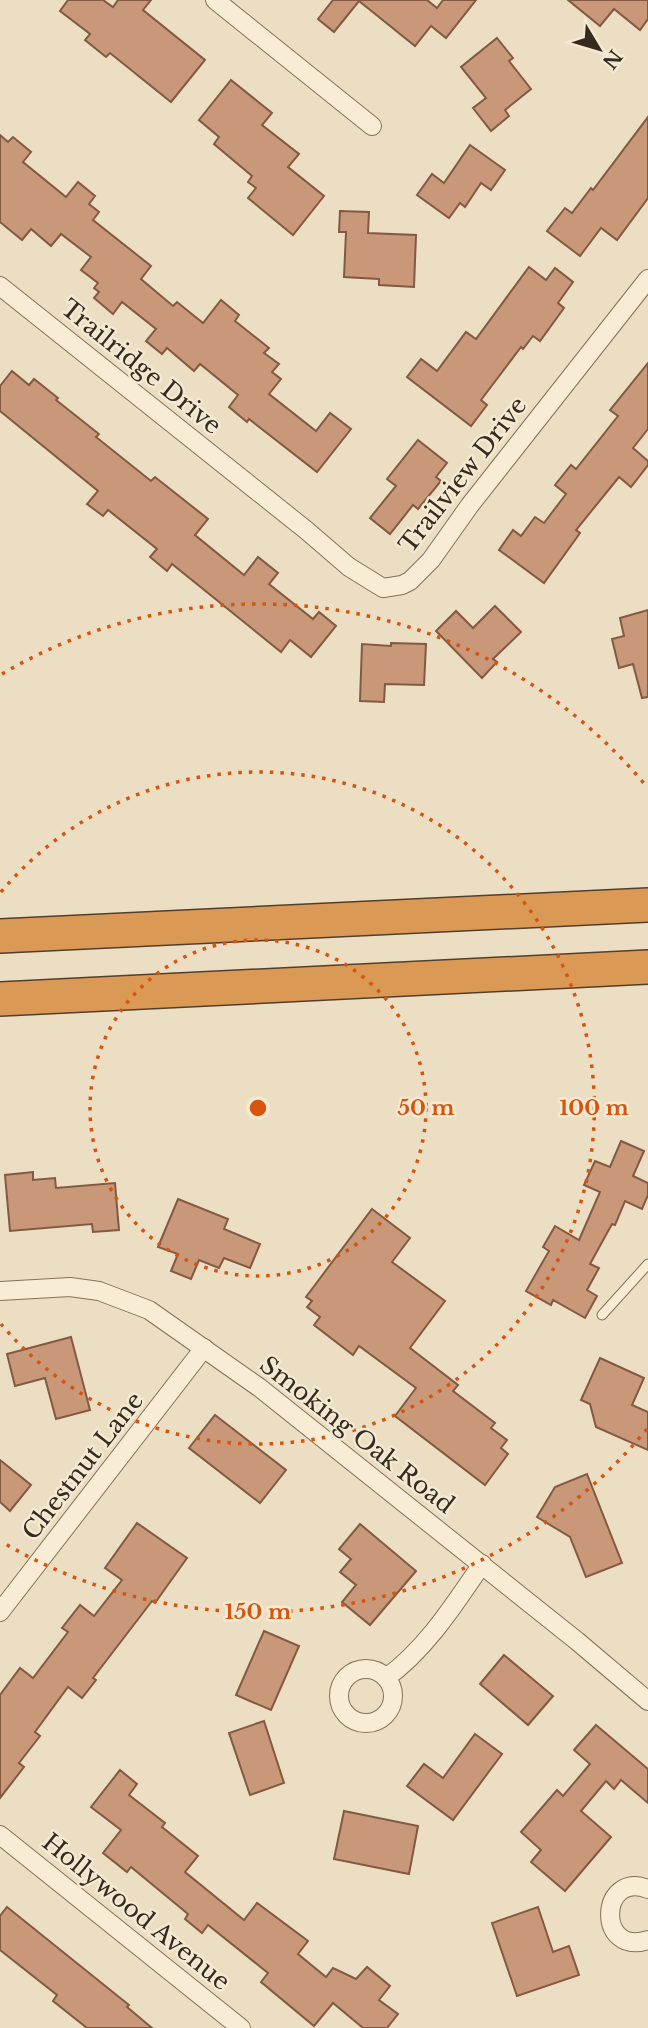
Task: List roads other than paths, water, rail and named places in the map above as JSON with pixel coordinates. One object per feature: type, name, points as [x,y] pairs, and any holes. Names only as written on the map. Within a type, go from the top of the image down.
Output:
[{"type":"highway","points":[[0,936],[648,905]]},
{"type":"highway","points":[[0,999],[648,967]]},
{"type":"street","points":[[215,0],[372,126]]},
{"type":"street","name":"Trailview Drive","points":[[251,486],[368,580],[383,588],[402,585],[431,560],[470,505],[648,279]]},
{"type":"street","name":"Trailridge Drive","points":[[0,286],[251,486]]},
{"type":"street","name":"Smoking Oak Road","points":[[0,1291],[70,1287],[99,1291],[149,1310],[260,1388],[482,1564],[648,1701]]},
{"type":"street","name":"Chestnut Lane","points":[[0,1612],[204,1348]]},
{"type":"street","points":[[386,1678],[404,1665],[428,1638],[482,1564]]},
{"type":"street","name":"Hollywood Avenue","points":[[0,1835],[241,2028]]},
{"type":"street","points":[[648,1889],[640,1886],[624,1889],[615,1896],[609,1910],[614,1931],[623,1939],[637,1943],[648,1940]]},
{"type":"lane","points":[[602,1315],[648,1264]]}]
